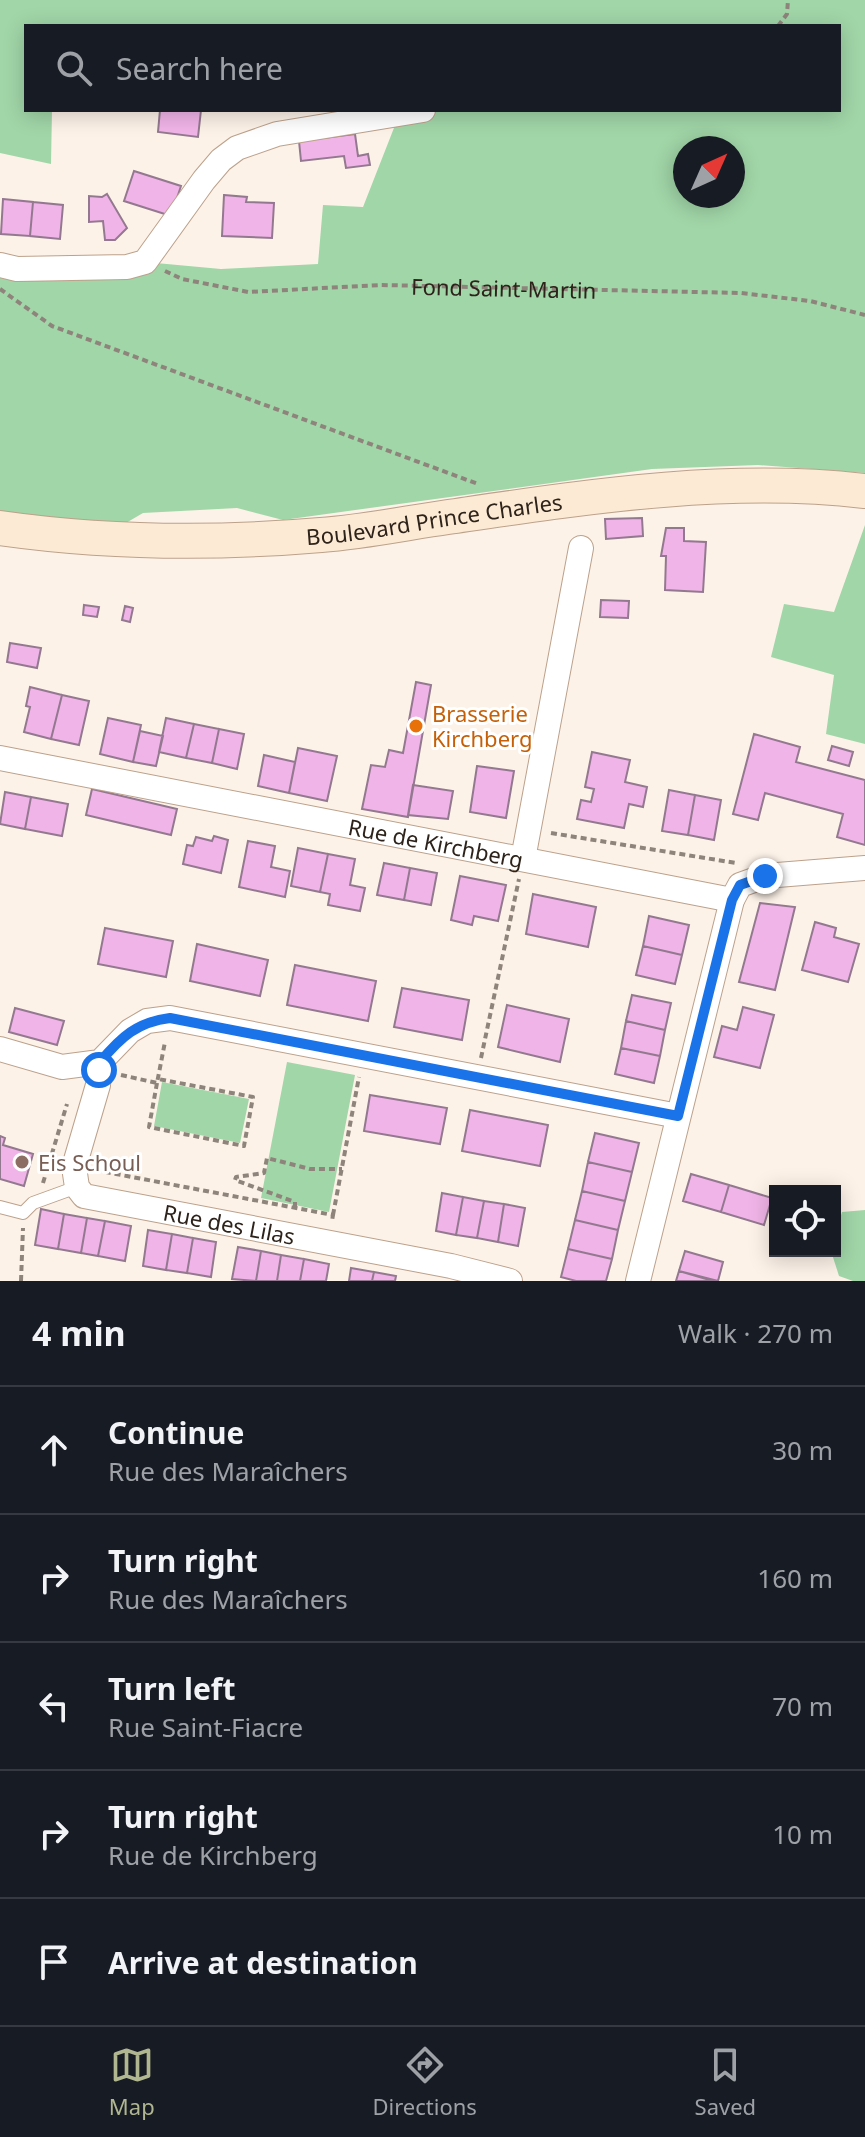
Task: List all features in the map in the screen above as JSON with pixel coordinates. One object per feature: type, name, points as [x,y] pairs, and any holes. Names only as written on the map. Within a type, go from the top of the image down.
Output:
[{"type":"main road","name":"Boulevard Prince Charles","points":[[1,528],[106,539],[217,540],[323,535],[635,491],[737,485],[865,491]]},
{"type":"street","points":[[0,265],[17,269],[127,267],[145,262],[204,180],[221,160],[237,148],[277,134],[411,112]]},
{"type":"street","points":[[522,866],[581,548]]},
{"type":"street","name":"Rue de Kirchberg","points":[[0,758],[522,866],[732,900]]},
{"type":"street","points":[[638,1281],[732,900],[740,885],[765,876],[865,868]]},
{"type":"street","points":[[0,1049],[62,1067],[93,1065],[130,1031],[147,1021],[170,1018],[678,1116]]},
{"type":"street","points":[[76,1177],[98,1085],[93,1065]]},
{"type":"street","name":"Rue des Lilas","points":[[76,1177],[84,1196],[97,1200],[451,1266],[510,1281]]},
{"type":"lane","points":[[0,1207],[23,1213],[33,1203],[76,1177]]},
{"type":"path","points":[[780,24],[787,14],[788,0]]},
{"type":"path","name":"Fond Saint-Martin","points":[[145,262],[182,279],[248,292],[381,285],[741,293],[810,301],[865,315]]},
{"type":"path","points":[[0,289],[52,326],[494,490],[497,510]]},
{"type":"path","points":[[529,829],[750,865],[765,876]]},
{"type":"path","points":[[477,1076],[522,866]]},
{"type":"path","points":[[33,1203],[42,1189],[49,1162],[93,1065],[158,1081],[253,1097],[244,1146],[149,1127],[158,1081],[170,1018]]},
{"type":"path","points":[[327,1243],[363,1055]]},
{"type":"path","points":[[295,1208],[295,1202],[235,1180],[236,1177],[264,1173],[267,1158],[310,1169],[342,1169]]},
{"type":"path","points":[[49,1162],[76,1177],[333,1215]]},
{"type":"path","points":[[21,1281],[23,1213]]},
{"type":"green space","points":[[0,0],[865,0],[865,473],[758,465],[652,469],[283,520],[237,508],[143,513],[119,527],[0,512],[0,265],[145,262],[221,269],[318,264],[323,205],[363,207],[400,112],[841,112],[841,24],[24,24],[24,112],[52,112],[51,164],[0,153]]},
{"type":"green space","points":[[865,525],[865,744],[826,734],[834,675],[771,657],[784,604],[834,612]]},
{"type":"green space","points":[[287,1062],[355,1075],[329,1212],[261,1198]]},
{"type":"green space","points":[[162,1082],[249,1099],[240,1143],[154,1126]]},
{"type":"green space","points":[[865,1210],[865,1281],[839,1276],[833,1257],[841,1257],[842,1212]]},
{"type":"building","points":[[160,112],[201,112],[198,137],[158,132]]},
{"type":"building","points":[[355,134],[358,156],[368,154],[370,165],[346,168],[344,156],[301,161],[299,141]]},
{"type":"building","points":[[134,171],[181,186],[171,216],[124,201]]},
{"type":"building","points":[[107,194],[127,228],[115,240],[105,240],[103,221],[89,222],[89,196],[102,197]]},
{"type":"building","points":[[224,195],[247,197],[246,202],[274,203],[272,238],[222,236]]},
{"type":"building","points":[[3,199],[33,202],[30,236],[1,234]]},
{"type":"building","points":[[33,202],[63,205],[60,239],[30,236]]},
{"type":"building","points":[[642,518],[643,536],[606,539],[605,519]]},
{"type":"building","points":[[666,528],[684,528],[684,541],[706,542],[703,592],[665,590],[666,556],[661,556]]},
{"type":"building","points":[[601,600],[629,601],[628,618],[600,617]]},
{"type":"building","points":[[84,605],[99,607],[97,617],[83,615]]},
{"type":"building","points":[[125,606],[133,608],[130,622],[122,620]]},
{"type":"building","points":[[10,643],[41,648],[37,668],[7,662]]},
{"type":"building","name":"Brasserie Kirchberg","points":[[416,682],[431,685],[408,817],[362,809],[371,765],[385,767],[389,750],[403,753]]},
{"type":"building","points":[[30,687],[62,695],[51,739],[24,732],[30,707],[26,706]]},
{"type":"building","points":[[62,695],[89,701],[79,745],[51,739]]},
{"type":"building","points":[[108,718],[141,725],[133,762],[100,754]]},
{"type":"building","points":[[166,718],[194,724],[186,758],[159,752]]},
{"type":"building","points":[[194,724],[219,729],[212,763],[186,758]]},
{"type":"building","points":[[219,729],[244,734],[237,769],[212,763]]},
{"type":"building","points":[[140,731],[163,736],[156,766],[133,762]]},
{"type":"building","points":[[754,734],[800,747],[796,762],[865,780],[865,845],[837,837],[843,814],[765,793],[758,820],[733,814]]},
{"type":"building","points":[[832,746],[853,752],[849,766],[828,760]]},
{"type":"building","points":[[298,748],[337,756],[327,801],[289,793]]},
{"type":"building","points":[[592,752],[630,760],[625,782],[647,787],[643,807],[629,804],[624,828],[577,819],[581,800],[591,802],[594,789],[585,787]]},
{"type":"building","points":[[264,755],[295,762],[289,793],[258,786]]},
{"type":"building","points":[[477,766],[514,771],[506,818],[470,812]]},
{"type":"building","points":[[413,785],[453,791],[448,819],[408,815]]},
{"type":"building","points":[[92,789],[177,809],[171,835],[86,815]]},
{"type":"building","points":[[669,790],[695,795],[688,835],[662,831]]},
{"type":"building","points":[[5,792],[31,797],[25,829],[0,824]]},
{"type":"building","points":[[695,795],[721,800],[714,840],[688,835]]},
{"type":"building","points":[[31,797],[68,804],[62,836],[25,829]]},
{"type":"building","points":[[214,836],[228,840],[221,873],[183,864],[187,845],[193,846],[196,837],[212,841]]},
{"type":"building","points":[[248,841],[275,846],[271,867],[290,871],[285,897],[239,887]]},
{"type":"building","points":[[298,848],[328,854],[320,892],[291,886]]},
{"type":"building","points":[[328,854],[355,859],[350,885],[365,888],[360,911],[328,905],[330,894],[320,892]]},
{"type":"building","points":[[384,863],[410,868],[404,900],[377,895]]},
{"type":"building","points":[[410,868],[437,873],[431,905],[404,900]]},
{"type":"building","points":[[460,876],[506,885],[498,921],[474,916],[472,925],[451,920]]},
{"type":"building","points":[[533,894],[596,907],[588,947],[526,934]]},
{"type":"building","points":[[760,903],[795,907],[775,990],[739,982]]},
{"type":"building","points":[[649,916],[689,925],[682,955],[643,946]]},
{"type":"building","points":[[815,922],[836,928],[834,937],[859,944],[848,982],[802,970]]},
{"type":"building","points":[[105,928],[173,941],[166,977],[98,964]]},
{"type":"building","points":[[197,944],[268,960],[260,996],[190,981]]},
{"type":"building","points":[[643,946],[682,955],[675,984],[636,975]]},
{"type":"building","points":[[295,965],[376,981],[368,1021],[287,1005]]},
{"type":"building","points":[[402,988],[469,1000],[462,1040],[394,1027]]},
{"type":"building","points":[[632,995],[671,1003],[665,1030],[626,1021]]},
{"type":"building","points":[[507,1005],[569,1019],[560,1062],[498,1047]]},
{"type":"building","points":[[743,1007],[774,1015],[760,1068],[714,1057],[722,1026],[737,1030]]},
{"type":"building","points":[[15,1008],[64,1021],[57,1045],[9,1032]]},
{"type":"building","points":[[626,1021],[665,1030],[660,1056],[621,1048]]},
{"type":"building","points":[[621,1048],[660,1056],[654,1083],[615,1074]]},
{"type":"building","points":[[370,1095],[447,1108],[440,1144],[364,1131]]},
{"type":"building","points":[[470,1110],[548,1125],[540,1166],[462,1151]]},
{"type":"building","points":[[595,1133],[639,1143],[632,1172],[588,1162]]},
{"type":"building","points":[[0,1136],[5,1138],[3,1145],[33,1154],[24,1186],[0,1179]]},
{"type":"building","points":[[588,1162],[632,1172],[625,1201],[582,1191]]},
{"type":"building","points":[[691,1174],[729,1185],[721,1212],[683,1201]]},
{"type":"building","points":[[729,1185],[769,1197],[764,1225],[721,1212]]},
{"type":"building","points":[[582,1191],[625,1201],[618,1230],[575,1220]]},
{"type":"building","points":[[442,1193],[463,1197],[456,1235],[436,1231]]},
{"type":"building","points":[[463,1197],[484,1201],[477,1238],[456,1235]]},
{"type":"building","points":[[484,1201],[504,1204],[498,1242],[477,1238]]},
{"type":"building","points":[[504,1204],[525,1208],[518,1246],[498,1242]]},
{"type":"building","points":[[41,1209],[64,1214],[58,1249],[35,1245]]},
{"type":"building","points":[[64,1214],[87,1218],[81,1253],[58,1249]]},
{"type":"building","points":[[87,1218],[105,1221],[98,1256],[81,1253]]},
{"type":"building","points":[[575,1220],[618,1230],[612,1259],[568,1249]]},
{"type":"building","points":[[105,1221],[131,1226],[125,1261],[98,1256]]},
{"type":"building","points":[[148,1230],[172,1234],[166,1270],[143,1266]]},
{"type":"building","points":[[172,1234],[193,1238],[187,1273],[166,1270]]},
{"type":"building","points":[[193,1238],[216,1242],[211,1277],[187,1273]]},
{"type":"building","points":[[238,1247],[261,1251],[256,1281],[232,1279]]},
{"type":"building","points":[[568,1249],[612,1259],[606,1281],[576,1281],[561,1277]]},
{"type":"building","points":[[261,1251],[281,1255],[277,1281],[256,1281]]},
{"type":"building","points":[[685,1251],[723,1262],[718,1281],[679,1271]]},
{"type":"building","points":[[281,1255],[304,1259],[300,1281],[277,1281]]},
{"type":"building","points":[[304,1259],[329,1264],[326,1281],[300,1281]]},
{"type":"building","points":[[351,1268],[374,1272],[372,1281],[349,1281]]},
{"type":"building","points":[[679,1271],[713,1281],[676,1281]]},
{"type":"building","points":[[374,1272],[396,1276],[395,1281],[372,1281]]},
{"type":"place","name":"Brasserie Kirchberg","points":[[416,726]]},
{"type":"place","name":"Eis Schoul","points":[[22,1162]]},
{"type":"route","points":[[99,1070],[100,1062],[107,1053],[130,1031],[147,1021],[170,1018],[678,1116],[732,900],[740,885],[765,876]]}]
